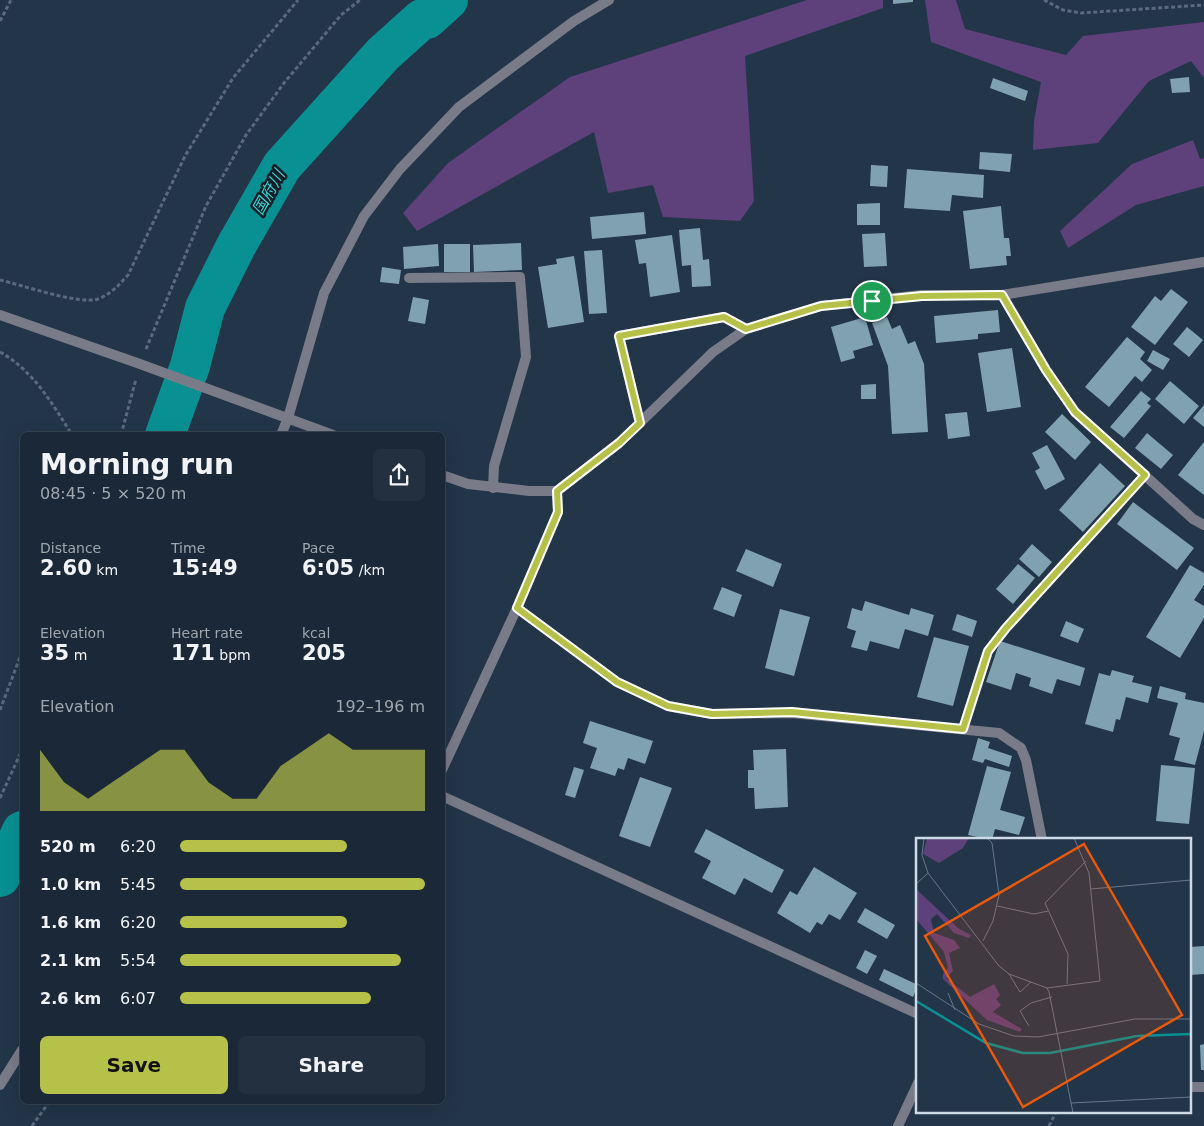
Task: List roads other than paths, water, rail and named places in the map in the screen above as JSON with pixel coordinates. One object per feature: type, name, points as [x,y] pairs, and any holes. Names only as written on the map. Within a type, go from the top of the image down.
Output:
[{"type":"street","points":[[282,432],[324,293],[364,216],[400,169],[459,106],[574,21],[609,0]]},
{"type":"street","points":[[445,476],[468,484],[494,488],[557,491],[619,443],[713,352],[746,329],[821,306],[922,296],[1002,295],[1204,262]]},
{"type":"street","points":[[409,278],[520,277],[526,357],[494,466],[494,488]]},
{"type":"street","points":[[1002,295],[1046,370],[1075,412],[1193,519],[1204,525]]},
{"type":"street","points":[[0,315],[325,432]]},
{"type":"street","points":[[640,423],[619,336],[724,317],[746,329]]},
{"type":"street","points":[[963,729],[988,651],[1006,628],[1145,475]]},
{"type":"street","points":[[445,764],[517,608],[558,512],[557,491]]},
{"type":"street","points":[[517,608],[617,682],[668,706],[712,714],[792,712],[999,733],[1021,748],[1026,760],[1042,838]]},
{"type":"street","points":[[445,797],[916,1013]]},
{"type":"street","points":[[0,1085],[20,1053]]},
{"type":"street","points":[[898,1126],[916,1087]]},
{"type":"waterway","name":"国府川","points":[[166,432],[190,366],[205,308],[236,246],[282,166],[383,54],[422,19],[427,19],[448,0]]},
{"type":"waterway","name":"国府川","points":[[0,877],[20,835]]}]
